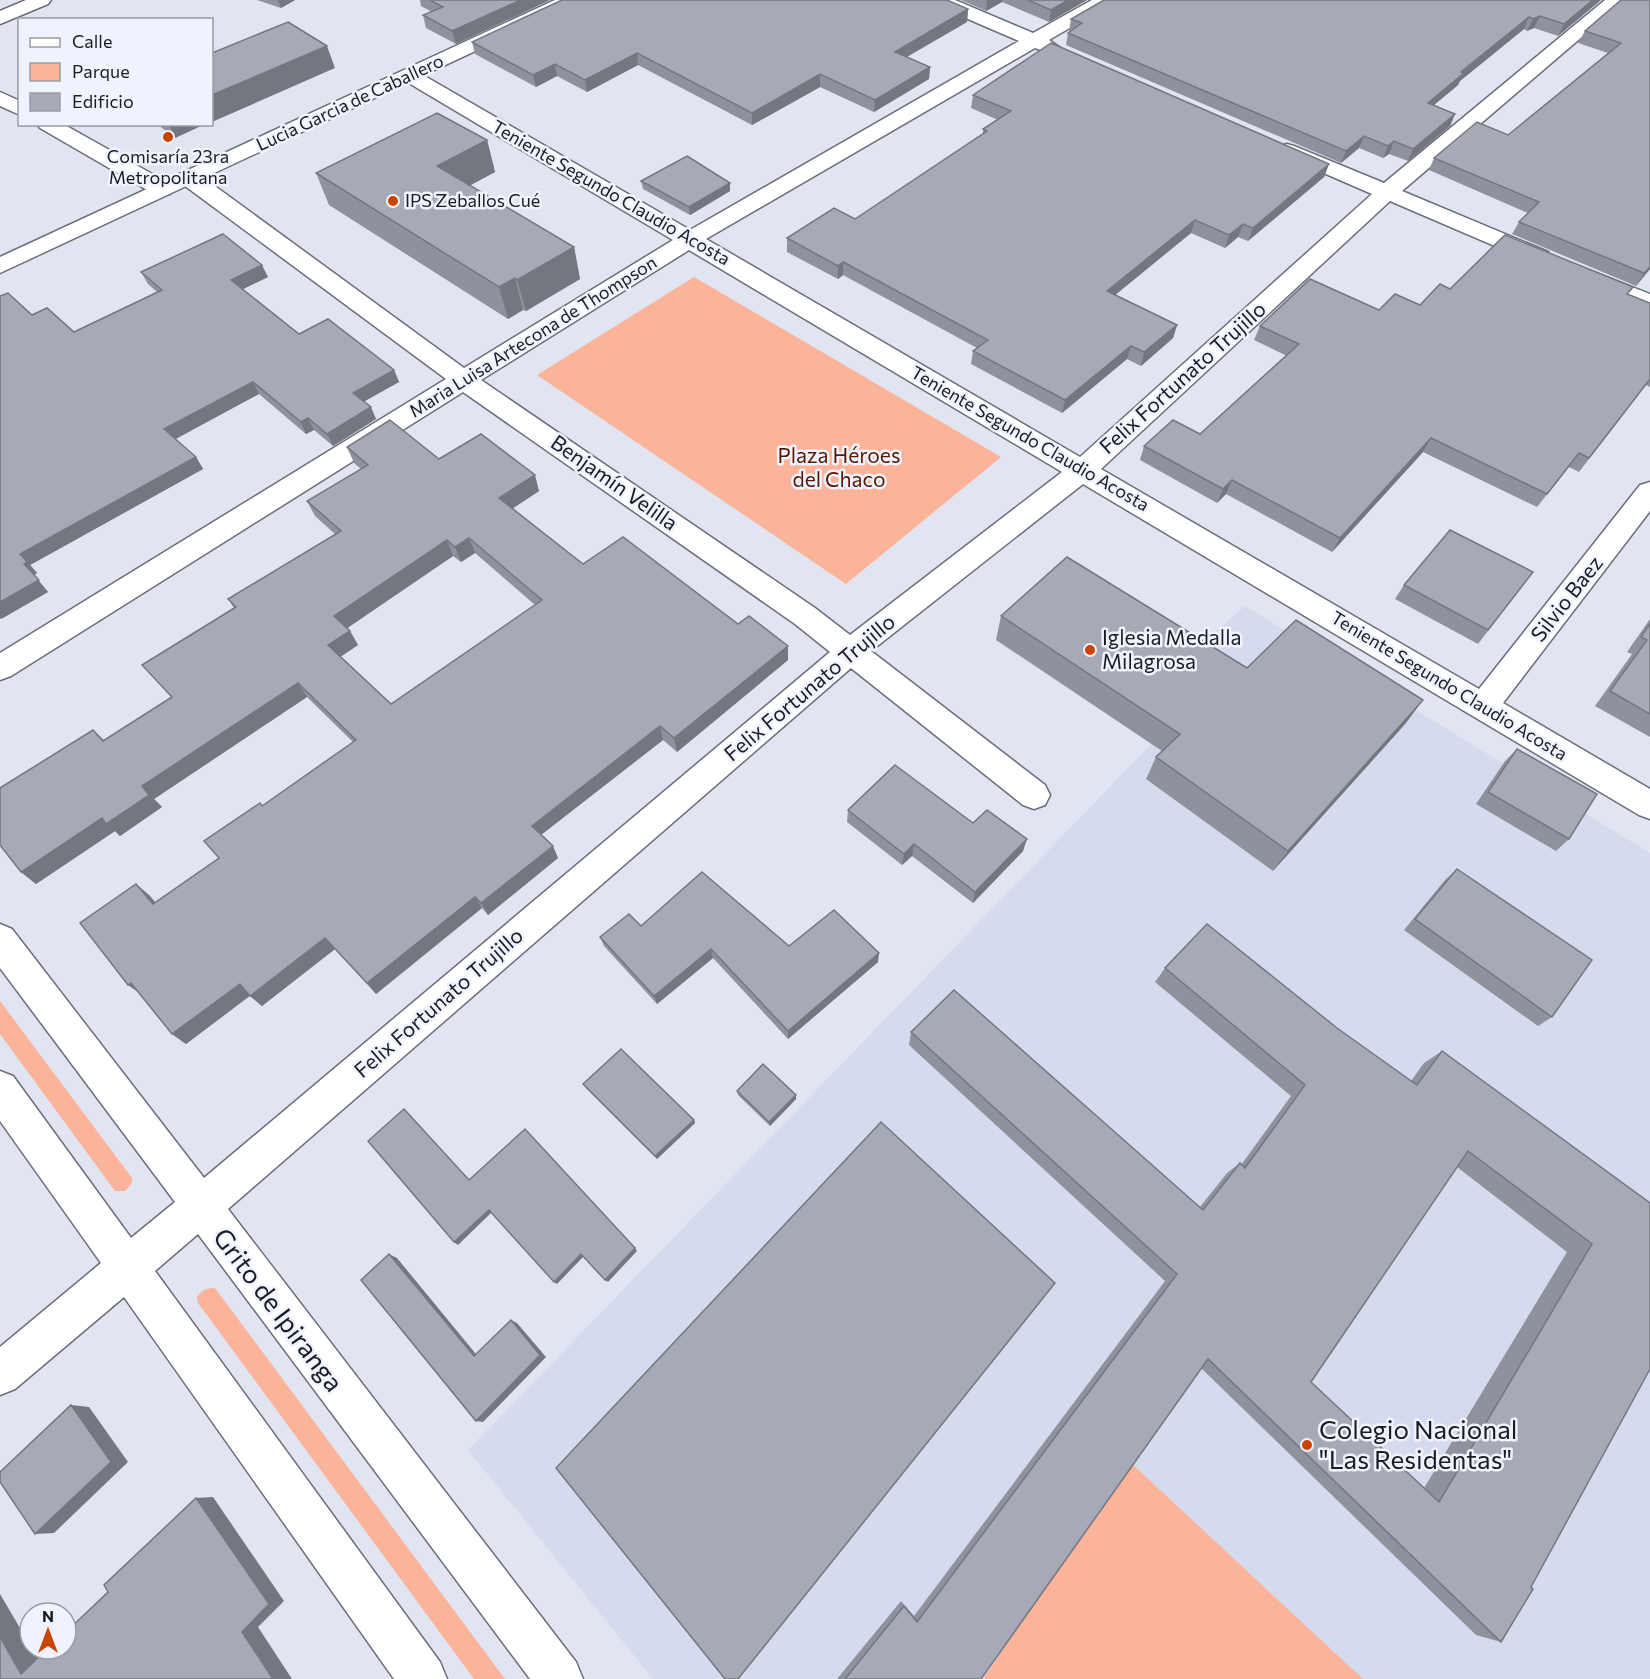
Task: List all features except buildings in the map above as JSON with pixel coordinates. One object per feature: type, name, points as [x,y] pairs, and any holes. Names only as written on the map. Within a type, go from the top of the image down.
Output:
[{"type":"street","points":[[0,18],[42,0]]},
{"type":"street","name":"Lucia Garcia de Caballero","points":[[0,266],[570,0]]},
{"type":"street","points":[[939,0],[1069,56]]},
{"type":"street","name":"Maria Luisa Artecona de Thompson","points":[[0,668],[690,240],[1036,42],[1105,0]]},
{"type":"street","name":"Felix Fortunato Trujillo","points":[[0,1374],[200,1207],[851,651],[1083,470],[1386,194],[1616,0]]},
{"type":"street","name":"Teniente Segundo Claudio Acosta","points":[[408,75],[1650,805]]},
{"type":"street","points":[[0,98],[18,108]]},
{"type":"street","points":[[51,126],[162,189]]},
{"type":"street","points":[[1266,141],[1386,194],[1650,303]]},
{"type":"street","name":"Benjamín Velilla","points":[[189,178],[463,380],[786,603],[851,651],[1034,795]]},
{"type":"street","name":"Silvio Baez","points":[[1484,707],[1650,492]]},
{"type":"street","name":"Grito de Ipiranga","points":[[0,940],[559,1679]]},
{"type":"street","points":[[0,1089],[423,1679]]},
{"type":"shaded area","points":[[1245,606],[1650,853],[1650,1679],[653,1679],[468,1450],[1162,733],[1184,659]]},
{"type":"green space","name":"Plaza Héroes del Chaco","points":[[694,277],[1001,457],[846,584],[537,375]]},
{"type":"green space","points":[[0,1001],[132,1178],[132,1183],[125,1191],[115,1191],[0,1034]]},
{"type":"green space","points":[[215,1288],[505,1679],[474,1679],[198,1303],[197,1297],[201,1293]]},
{"type":"green space","points":[[1130,1462],[1363,1679],[983,1679]]},
{"type":"place","name":"Comisaría 23ra Metropolitana","points":[[168,137]]},
{"type":"place","name":"IPS Zeballos Cué","points":[[393,201]]},
{"type":"place","name":"Iglesia Medalla Milagrosa","points":[[1090,650]]},
{"type":"place","name":"Colegio Nacional \"Las Residentas\"","points":[[1307,1445]]}]
